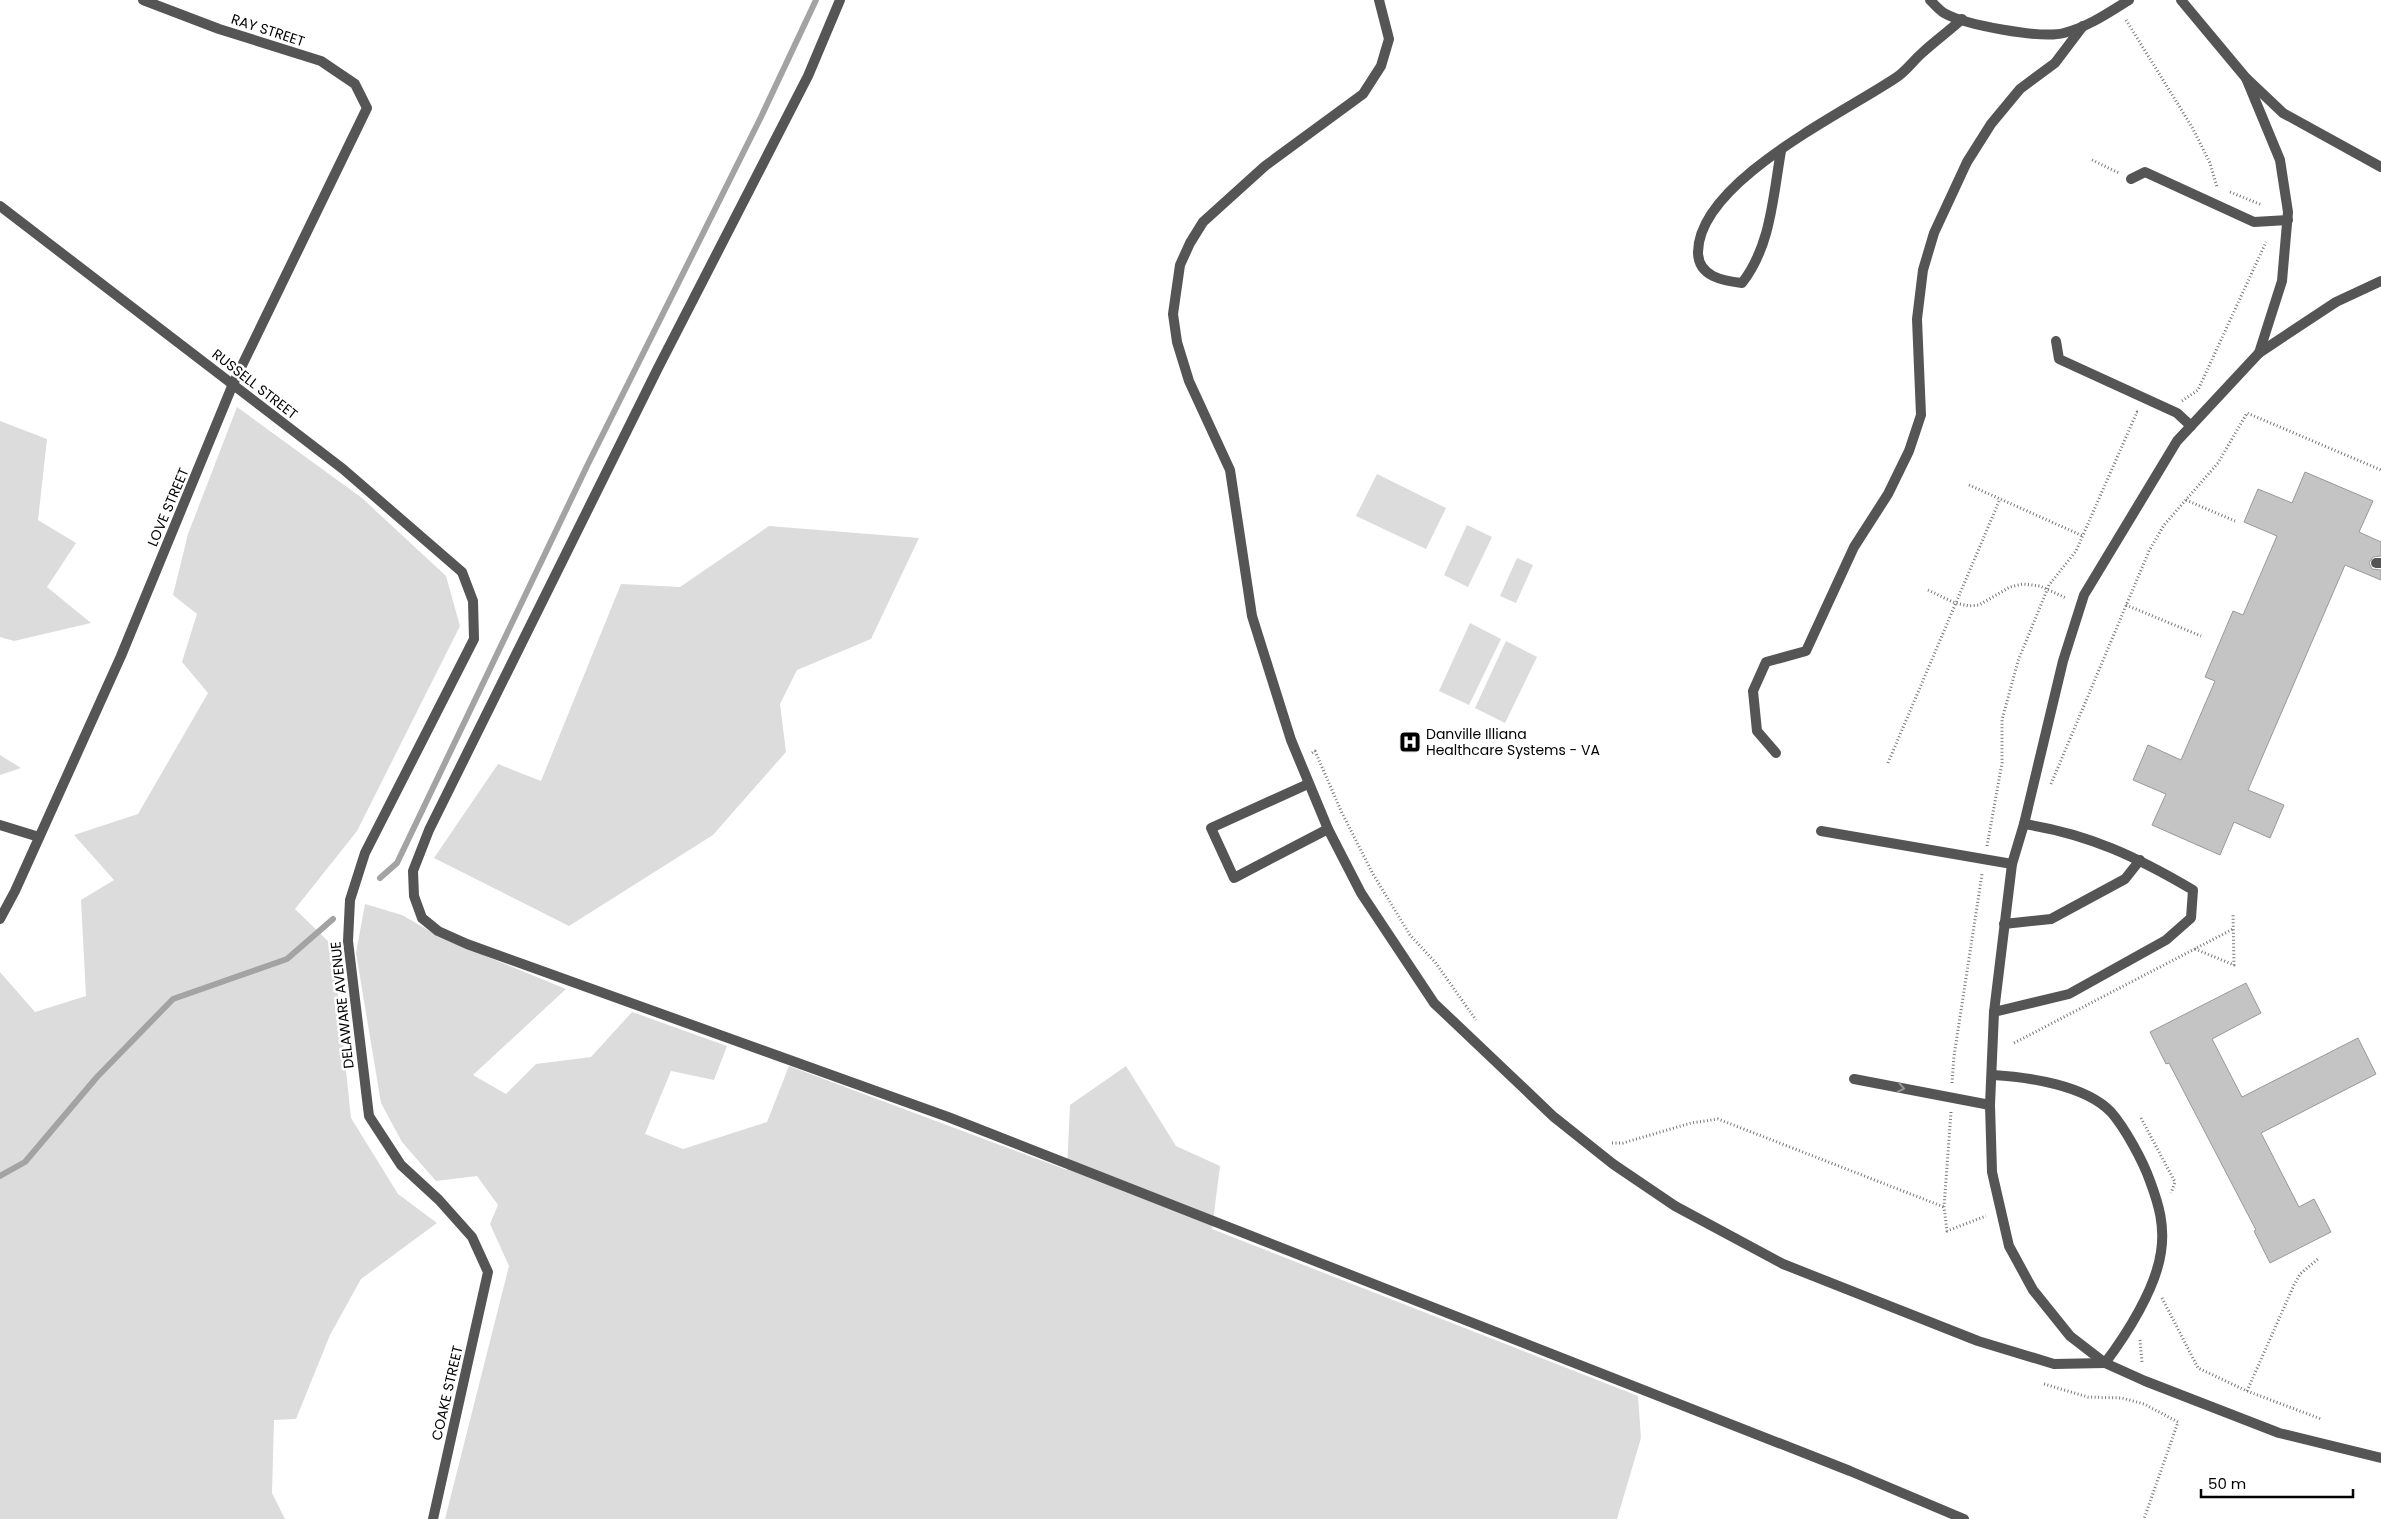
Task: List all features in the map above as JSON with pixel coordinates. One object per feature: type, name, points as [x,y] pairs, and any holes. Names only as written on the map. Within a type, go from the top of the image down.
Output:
[{"type":"street","points":[[840,0],[808,76],[662,359],[429,830],[413,871],[414,896],[422,918],[438,931],[467,944],[948,1117],[1850,1471],[1964,1519]]},
{"type":"street","points":[[1379,0],[1389,39],[1381,66],[1362,94],[1265,166],[1203,222],[1190,242],[1180,265],[1173,314],[1177,342],[1189,381],[1230,470],[1252,616],[1292,740],[1308,784],[1361,893],[1434,1003],[1554,1117],[1613,1164],[1675,1206],[1783,1264],[1978,1341],[2054,1364],[2105,1363]]},
{"type":"street","points":[[1930,0],[1944,13],[1995,29],[2031,34],[2063,34],[2083,26],[2129,0]]},
{"type":"street","points":[[2180,0],[2246,78],[2283,113],[2381,167]]},
{"type":"street","name":"RAY STREET","points":[[149,1],[219,29],[321,61],[356,84],[367,108]]},
{"type":"street","points":[[1781,151],[1765,240],[1755,267],[1742,283],[1718,280],[1707,273],[1698,257],[1698,240],[1708,220],[1732,188],[1781,151],[1814,127],[1898,76],[1962,19]]},
{"type":"street","points":[[1776,753],[1757,731],[1753,691],[1766,662],[1806,651],[1854,547],[1888,494],[1909,451],[1921,415],[1917,319],[1923,270],[1934,233],[1967,162],[1991,124],[2020,89],[2055,63],[2083,26]]},
{"type":"street","points":[[2246,78],[2280,160],[2288,220],[2282,281],[2259,353]]},
{"type":"street","name":"LOVE STREET","points":[[0,919],[40,837],[120,656],[233,384],[367,108]]},
{"type":"street","points":[[2131,178],[2145,172],[2254,222],[2288,220]]},
{"type":"street","name":"RUSSELL STREET","points":[[0,206],[343,469],[462,572],[473,601]]},
{"type":"street","points":[[2381,282],[2336,302],[2259,353],[2177,442],[2084,595],[2063,661],[2024,824],[2012,864],[1994,1012],[1991,1056],[1993,1075],[1990,1105],[1992,1172],[1999,1212],[2009,1246],[2033,1290],[2070,1336],[2105,1363],[2145,1381],[2279,1433],[2381,1458]]},
{"type":"street","points":[[2056,341],[2059,358],[2177,413],[2191,426]]},
{"type":"street","name":"DELAWARE AVENUE","points":[[473,601],[474,639],[365,853],[350,900],[348,941],[369,1116],[401,1165],[440,1200],[472,1237],[488,1272]]},
{"type":"street","points":[[1308,784],[1212,828],[1234,878],[1328,828]]},
{"type":"street","points":[[1994,1012],[2069,994],[2166,940],[2191,918],[2193,890],[2140,860],[2107,845],[2068,832],[2024,824]]},
{"type":"street","points":[[0,825],[40,837]]},
{"type":"street","points":[[1821,831],[2012,864]]},
{"type":"street","points":[[2004,924],[2052,919],[2125,879],[2140,860]]},
{"type":"street","points":[[1993,1075],[2025,1076],[2068,1087],[2095,1101],[2110,1112],[2144,1163],[2159,1205],[2164,1232],[2161,1254],[2151,1284],[2136,1315],[2105,1363]]},
{"type":"street","points":[[1854,1080],[1990,1105]]},
{"type":"street","name":"COAKE STREET","points":[[432,1519],[488,1272]]},
{"type":"path","points":[[2123,15],[2192,127],[2210,163],[2216,186],[2262,205]]},
{"type":"path","points":[[2092,160],[2131,178]]},
{"type":"path","points":[[2182,401],[2198,390],[2266,242]]},
{"type":"path","points":[[1987,847],[2002,763],[2002,720],[2018,660],[2047,590],[2076,551],[2138,412],[2146,416]]},
{"type":"path","points":[[2050,785],[2149,551],[2164,525],[2218,463],[2247,413],[2381,470]]},
{"type":"path","points":[[1969,485],[2083,536]]},
{"type":"path","points":[[1888,762],[2000,499]]},
{"type":"path","points":[[2186,500],[2235,521]]},
{"type":"path","points":[[1928,590],[1955,604],[1969,606],[1979,605],[2010,588],[2023,584],[2047,590],[2066,598]]},
{"type":"path","points":[[2126,605],[2201,636]]},
{"type":"path","points":[[1300,758],[1315,751],[1342,813],[1387,897],[1410,935],[1435,962],[1482,1026]]},
{"type":"path","points":[[1983,871],[1954,1056],[1944,1206],[1947,1231],[1986,1216]]},
{"type":"path","points":[[2194,949],[2234,965],[2233,914]]},
{"type":"path","points":[[2014,1043],[2233,928]]},
{"type":"path","points":[[1608,1142],[1623,1143],[1691,1123],[1718,1119],[1944,1206]]},
{"type":"path","points":[[2247,1391],[2294,1285],[2300,1274],[2318,1259]]},
{"type":"path","points":[[2156,1302],[2160,1295]]},
{"type":"path","points":[[2141,1334],[2140,1348],[2145,1381]]},
{"type":"path","points":[[2198,1368],[2247,1391],[2320,1419]]},
{"type":"path","points":[[2044,1384],[2088,1397],[2122,1398],[2144,1404],[2178,1422],[2144,1519]]},
{"type":"shaded area","points":[[237,407],[362,498],[446,576],[460,626],[357,831],[295,909],[333,946],[351,1118],[398,1194],[437,1223],[361,1279],[330,1335],[296,1419],[274,1420],[272,1493],[285,1519],[0,1519],[0,972],[35,1012],[86,996],[81,900],[114,880],[74,835],[138,814],[208,693],[182,662],[197,614],[173,595],[188,534]]},
{"type":"shaded area","points":[[0,421],[47,439],[38,520],[76,543],[47,587],[91,623],[14,641],[0,637]]},
{"type":"shaded area","points":[[1377,474],[1446,508],[1426,549],[1356,516]]},
{"type":"shaded area","points":[[1467,525],[1492,537],[1468,587],[1444,575]]},
{"type":"shaded area","points":[[769,526],[919,538],[871,639],[797,670],[780,704],[786,752],[713,835],[569,926],[434,858],[498,764],[541,781],[621,584],[680,587]]},
{"type":"shaded area","points":[[1517,558],[1533,565],[1516,603],[1500,596]]},
{"type":"shaded area","points":[[1470,623],[1501,639],[1469,705],[1439,691]]},
{"type":"shaded area","points":[[1506,641],[1537,657],[1505,723],[1475,708]]},
{"type":"shaded area","points":[[0,755],[21,768],[0,775]]},
{"type":"shaded area","points":[[365,904],[402,915],[442,938],[566,989],[473,1075],[506,1094],[536,1064],[591,1057],[632,1012],[727,1046],[714,1080],[671,1071],[645,1134],[683,1149],[767,1122],[789,1066],[1067,1170],[1070,1105],[1126,1066],[1176,1146],[1220,1166],[1212,1229],[1638,1396],[1641,1438],[1617,1519],[445,1519],[509,1266],[490,1224],[498,1205],[477,1176],[436,1181],[402,1142],[381,1103],[356,953]]},
{"type":"building","points":[[2305,472],[2373,501],[2359,532],[2381,542],[2381,556],[2373,557],[2369,563],[2372,569],[2381,570],[2381,580],[2345,565],[2248,790],[2284,805],[2270,838],[2234,822],[2220,855],[2152,825],[2166,794],[2133,780],[2148,745],[2181,760],[2215,681],[2205,677],[2233,611],[2243,615],[2277,536],[2244,522],[2258,489],[2292,503]]},
{"type":"building","points":[[2246,983],[2261,1013],[2212,1039],[2242,1097],[2358,1038],[2376,1074],[2261,1133],[2299,1207],[2314,1199],[2331,1232],[2270,1263],[2254,1231],[2256,1230],[2169,1063],[2166,1064],[2150,1032]]},
{"type":"waterway","points":[[380,878],[397,863],[588,464],[761,117],[816,0]]},
{"type":"waterway","points":[[0,1176],[25,1162],[97,1077],[173,999],[287,959],[333,919]]},
{"type":"place","name":"Danville Illiana Healthcare Systems - VA","points":[[1410,742]]}]
